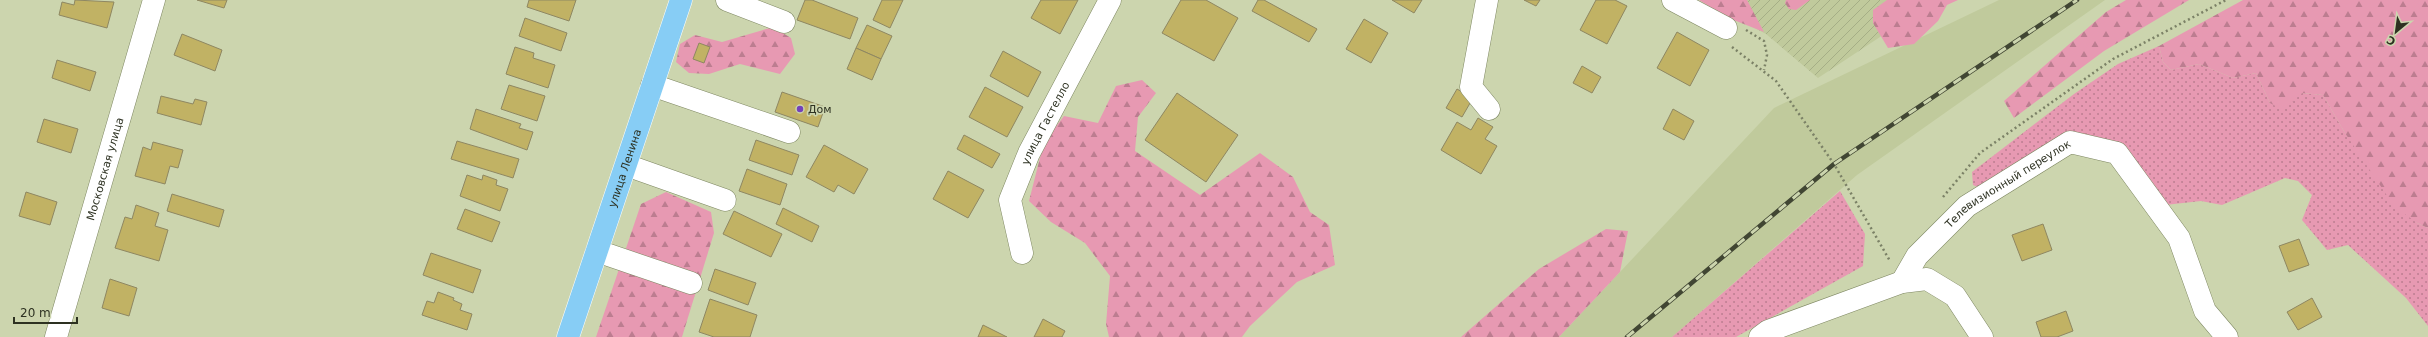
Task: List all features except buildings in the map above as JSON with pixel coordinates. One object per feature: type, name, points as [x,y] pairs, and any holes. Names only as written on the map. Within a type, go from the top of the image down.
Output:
[{"type":"main road","name":"улица Ленина","points":[[568,337],[681,0]]},
{"type":"street","name":"Московская улица","points":[[56,337],[154,0]]},
{"type":"street","points":[[727,0],[784,22]]},
{"type":"street","name":"улица Гастелло","points":[[1022,253],[1010,200],[1029,153],[1110,0]]},
{"type":"street","points":[[1487,0],[1471,87],[1489,109]]},
{"type":"street","points":[[1673,0],[1726,28]]},
{"type":"street","points":[[652,85],[789,132]]},
{"type":"street","name":"Телевизионный переулок","points":[[1902,282],[1917,256],[1967,206],[2070,142],[2117,153],[2179,238],[2205,311],[2226,337]]},
{"type":"street","points":[[626,165],[725,200]]},
{"type":"street","points":[[597,251],[691,283]]},
{"type":"street","points":[[1765,335],[1902,282],[1928,279],[1955,296],[1982,337]]},
{"type":"path","points":[[1941,201],[1980,153],[2113,59],[2226,0]]},
{"type":"path","points":[[1764,70],[1767,55],[1764,41],[1740,28],[1726,28],[1729,44],[1737,53],[1764,70],[1776,81],[1834,164],[1902,282]]},
{"type":"shaded area","points":[[1701,0],[1936,0],[1818,78],[1766,34]]},
{"type":"shaded area","points":[[1999,0],[2105,0],[1857,175],[1672,337],[1559,337],[1774,108]]},
{"type":"green space","points":[[1699,0],[1747,0],[1764,32],[1726,17]]},
{"type":"green space","points":[[1786,0],[1810,0],[1796,10],[1789,9],[1785,3]]},
{"type":"green space","points":[[1887,0],[1958,0],[1947,5],[1938,21],[1914,44],[1888,48],[1873,23],[1873,10]]},
{"type":"green space","points":[[2126,0],[2189,0],[2104,51],[2014,118],[2004,101],[2106,12]]},
{"type":"green space","points":[[2243,0],[2428,0],[2428,228],[2417,223],[2394,206],[2345,133],[2323,95],[2302,93],[2283,110],[2270,103],[2256,73],[2233,78],[2199,64],[2171,70],[2163,62],[2159,46]]},
{"type":"green space","points":[[773,27],[791,38],[795,54],[780,74],[740,64],[709,74],[689,73],[676,62],[680,44],[695,35],[722,42]]},
{"type":"green space","points":[[2159,46],[2163,62],[2171,70],[2199,64],[2233,78],[2256,73],[2270,103],[2302,93],[2323,95],[2345,133],[2417,223],[2428,228],[2428,326],[2406,298],[2348,245],[2327,250],[2302,220],[2312,195],[2298,181],[2285,178],[2222,205],[2201,201],[2165,205],[2116,143],[2072,138],[1984,190],[1973,185],[1972,172],[2074,94],[2118,64]]},
{"type":"green space","points":[[1142,80],[1156,93],[1138,117],[1135,151],[1200,195],[1260,153],[1293,177],[1310,212],[1329,225],[1335,265],[1297,282],[1250,326],[1242,337],[1109,337],[1106,324],[1110,276],[1085,243],[1051,222],[1029,201],[1044,142],[1064,116],[1098,123],[1116,86]]},
{"type":"green space","points":[[1840,191],[1865,234],[1863,266],[1736,337],[1672,337]]},
{"type":"green space","points":[[666,192],[711,212],[714,233],[682,337],[596,337],[641,204]]},
{"type":"green space","points":[[1606,229],[1628,231],[1620,272],[1559,337],[1461,337],[1539,269]]},
{"type":"railway","points":[[1627,337],[1834,164],[2077,0]]},
{"type":"place","name":"Дом","points":[[800,109]]}]
